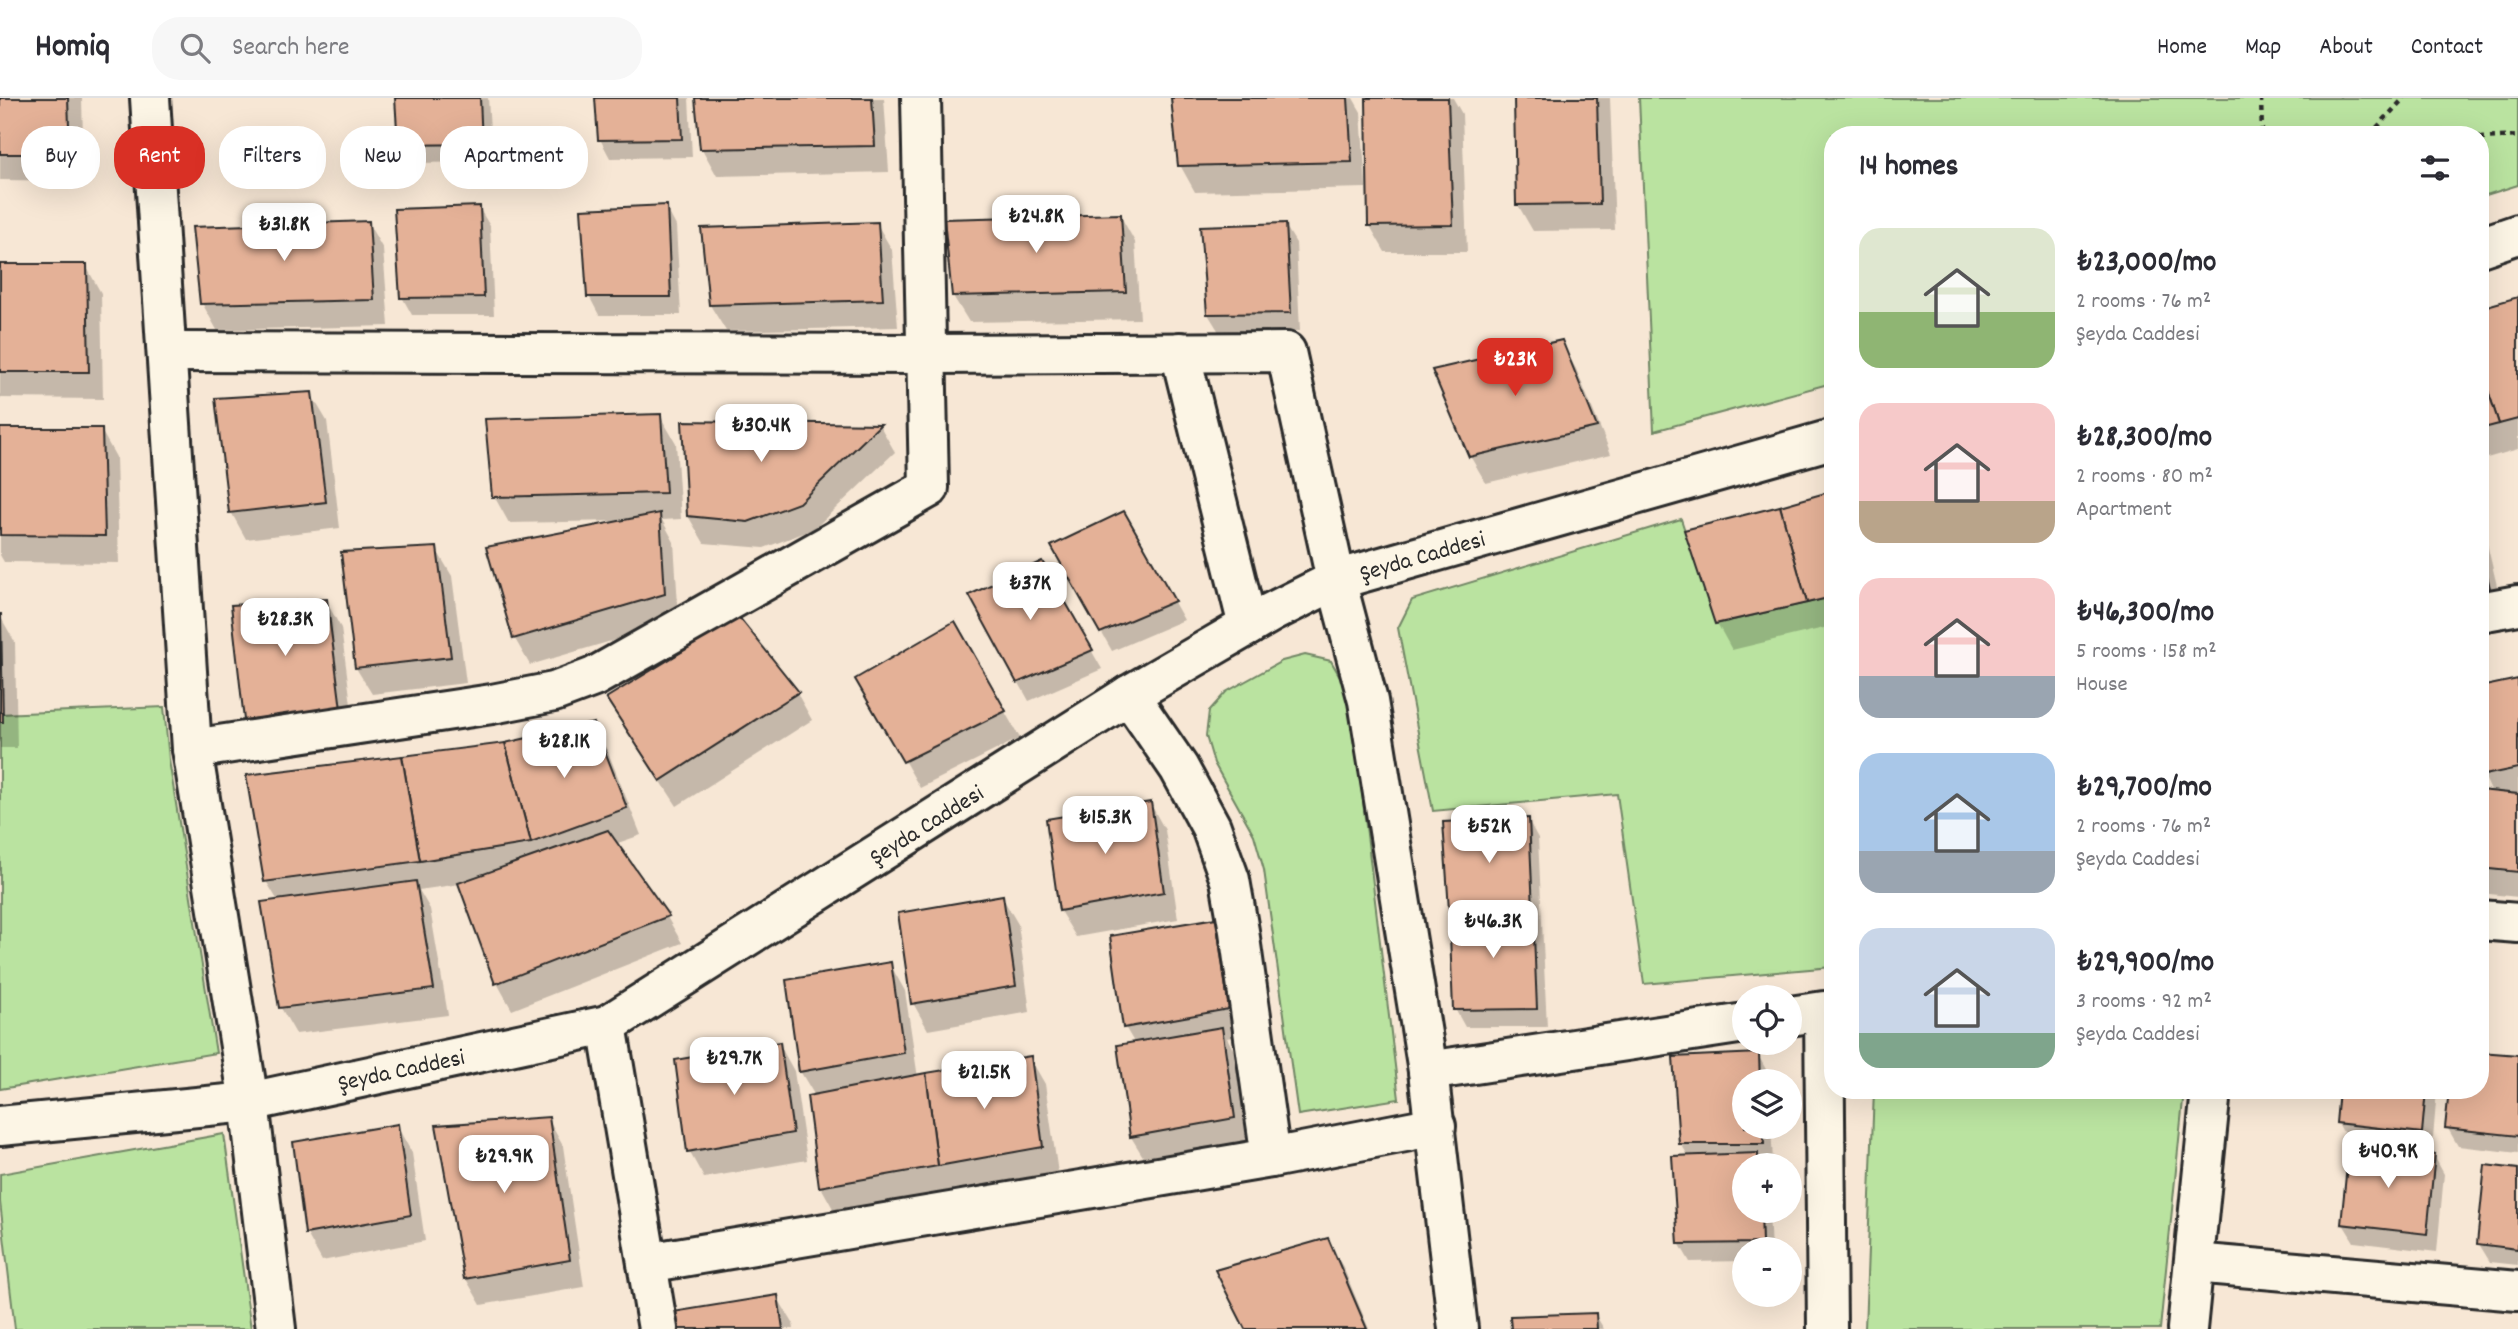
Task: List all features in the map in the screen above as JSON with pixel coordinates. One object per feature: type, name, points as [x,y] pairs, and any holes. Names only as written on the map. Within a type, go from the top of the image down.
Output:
[{"type":"street","points":[[150,98],[192,749],[249,1102],[276,1329]]},
{"type":"street","points":[[192,749],[492,704],[554,692],[594,677],[929,488],[922,98]]},
{"type":"street","points":[[2489,244],[2518,234]]},
{"type":"street","points":[[167,352],[1286,352],[1336,580],[1368,701],[1436,1126],[1458,1329]]},
{"type":"street","points":[[1180,352],[1248,626]]},
{"type":"street","name":"Şeyda Caddesi","points":[[0,1126],[249,1102],[607,1025],[1129,695],[1248,626],[1336,580],[1824,441]]},
{"type":"street","points":[[2489,610],[2518,605]]},
{"type":"street","points":[[1129,695],[1178,768],[1211,827],[1230,880],[1271,1158]]},
{"type":"street","points":[[2489,921],[2518,923]]},
{"type":"street","points":[[1815,1013],[1827,1329]]},
{"type":"street","points":[[607,1025],[658,1329]]},
{"type":"street","points":[[1428,1071],[1732,1025]]},
{"type":"street","points":[[2187,1329],[2210,1099]]},
{"type":"street","points":[[647,1263],[1271,1158],[1436,1126]]},
{"type":"street","points":[[2194,1263],[2518,1291]]},
{"type":"path","points":[[2261,98],[2262,126]]},
{"type":"path","points":[[2378,126],[2404,98]]},
{"type":"path","points":[[2489,138],[2518,136]]},
{"type":"green space","points":[[1639,98],[2518,98],[2518,185],[2489,194],[2489,126],[1824,126],[1824,385],[1654,431]]},
{"type":"green space","points":[[1681,519],[1716,624],[1824,599],[1824,968],[1644,984],[1617,794],[1433,811],[1398,628],[1412,600]]},
{"type":"green space","points":[[1305,655],[1331,661],[1350,694],[1399,1099],[1298,1115],[1264,870],[1254,835],[1214,763],[1206,736],[1209,711],[1226,692],[1282,661]]},
{"type":"green space","points":[[164,707],[169,760],[216,1053],[0,1089],[0,714]]},
{"type":"green space","points":[[1874,1099],[2183,1099],[2160,1329],[1865,1329]]},
{"type":"green space","points":[[224,1134],[251,1329],[15,1329],[0,1202],[0,1174]]},
{"type":"building","points":[[0,98],[68,98],[69,126],[21,126],[21,154],[0,154]]},
{"type":"building","points":[[395,98],[480,98],[481,126],[440,126],[440,144],[426,145],[426,126],[397,126]]},
{"type":"building","points":[[595,98],[680,98],[682,139],[598,140]]},
{"type":"building","points":[[695,98],[872,98],[875,146],[700,149]]},
{"type":"building","points":[[1171,98],[1348,98],[1352,162],[1178,166]]},
{"type":"building","points":[[1366,98],[1448,98],[1453,225],[1368,226]]},
{"type":"building","points":[[1514,98],[1597,98],[1600,204],[1516,205]]},
{"type":"building","points":[[667,205],[671,297],[587,297],[581,209]]},
{"type":"building","points":[[480,206],[484,297],[400,298],[394,209]]},
{"type":"building","points":[[1121,214],[1126,292],[952,296],[944,219]]},
{"type":"building","points":[[369,221],[374,300],[200,304],[192,227]]},
{"type":"building","points":[[878,222],[883,300],[709,305],[701,228]]},
{"type":"building","points":[[1286,223],[1291,313],[1207,314],[1200,226]]},
{"type":"building","points":[[0,264],[87,264],[89,372],[0,372]]},
{"type":"building","points":[[2518,297],[2518,419],[2499,424],[2489,393],[2489,305]]},
{"type":"building","points":[[1562,340],[1597,427],[1469,457],[1432,370]]},
{"type":"building","points":[[312,392],[326,502],[229,513],[215,398]]},
{"type":"building","points":[[2489,393],[2499,424],[2489,427]]},
{"type":"building","points":[[661,414],[666,493],[492,497],[485,419]]},
{"type":"building","points":[[682,421],[881,424],[799,503],[748,522],[687,516]]},
{"type":"building","points":[[0,428],[102,428],[105,536],[0,535]]},
{"type":"building","points":[[1824,493],[1824,599],[1807,603],[1780,506]]},
{"type":"building","points":[[1780,506],[1807,603],[1715,624],[1684,530]]},
{"type":"building","points":[[1124,511],[1175,601],[1100,633],[1051,546]]},
{"type":"building","points":[[660,513],[665,594],[513,639],[486,547]]},
{"type":"building","points":[[437,547],[451,657],[355,668],[341,552]]},
{"type":"building","points":[[1042,561],[1093,650],[1017,683],[969,595]]},
{"type":"building","points":[[327,599],[341,709],[244,720],[231,605]]},
{"type":"building","points":[[1,614],[3,722],[0,722]]},
{"type":"building","points":[[739,617],[799,692],[660,781],[606,698]]},
{"type":"building","points":[[955,621],[1006,711],[903,762],[855,679]]},
{"type":"building","points":[[2518,679],[2518,768],[2489,774],[2489,685]]},
{"type":"building","points":[[594,723],[627,808],[531,843],[505,743]]},
{"type":"building","points":[[505,743],[531,843],[420,861],[402,756]]},
{"type":"building","points":[[402,756],[420,861],[264,882],[246,775]]},
{"type":"building","points":[[2489,791],[2518,794],[2518,872],[2489,869]]},
{"type":"building","points":[[1151,802],[1164,892],[1059,911],[1046,819]]},
{"type":"building","points":[[1529,818],[1533,910],[1449,910],[1443,822]]},
{"type":"building","points":[[608,830],[669,916],[495,984],[458,883]]},
{"type":"building","points":[[416,881],[434,989],[279,1008],[261,902]]},
{"type":"building","points":[[1003,895],[1016,986],[911,1004],[898,913]]},
{"type":"building","points":[[1449,910],[1533,910],[1537,1009],[1453,1010]]},
{"type":"building","points":[[1216,918],[1229,1009],[1123,1028],[1110,936]]},
{"type":"building","points":[[891,962],[904,1053],[799,1072],[786,980]]},
{"type":"building","points":[[1222,1027],[1235,1118],[1130,1137],[1117,1045]]},
{"type":"building","points":[[780,1042],[793,1133],[687,1152],[675,1060]]},
{"type":"building","points":[[2489,1053],[2518,1055],[2518,1136],[2445,1128],[2448,1099],[2489,1099]]},
{"type":"building","points":[[1759,1055],[1760,1069],[1732,1069],[1732,1139],[1764,1139],[1764,1144],[1679,1144],[1673,1057]]},
{"type":"building","points":[[1031,1056],[1043,1147],[938,1166],[926,1073]]},
{"type":"building","points":[[926,1073],[938,1166],[819,1187],[807,1096]]},
{"type":"building","points":[[2338,1099],[2425,1099],[2422,1133],[2336,1123]]},
{"type":"building","points":[[549,1117],[570,1260],[464,1279],[436,1125]]},
{"type":"building","points":[[398,1124],[411,1215],[305,1234],[293,1142]]},
{"type":"building","points":[[2349,1146],[2435,1154],[2427,1234],[2341,1224]]},
{"type":"building","points":[[1732,1154],[1732,1223],[1761,1223],[1762,1237],[1732,1237],[1732,1243],[1678,1244],[1672,1156]]},
{"type":"building","points":[[2485,1165],[2518,1169],[2518,1249],[2477,1244]]},
{"type":"building","points":[[1328,1238],[1367,1329],[1245,1329],[1215,1270]]},
{"type":"building","points":[[778,1295],[783,1329],[676,1329],[673,1312]]},
{"type":"building","points":[[1596,1313],[1597,1329],[1511,1329],[1510,1316]]}]
